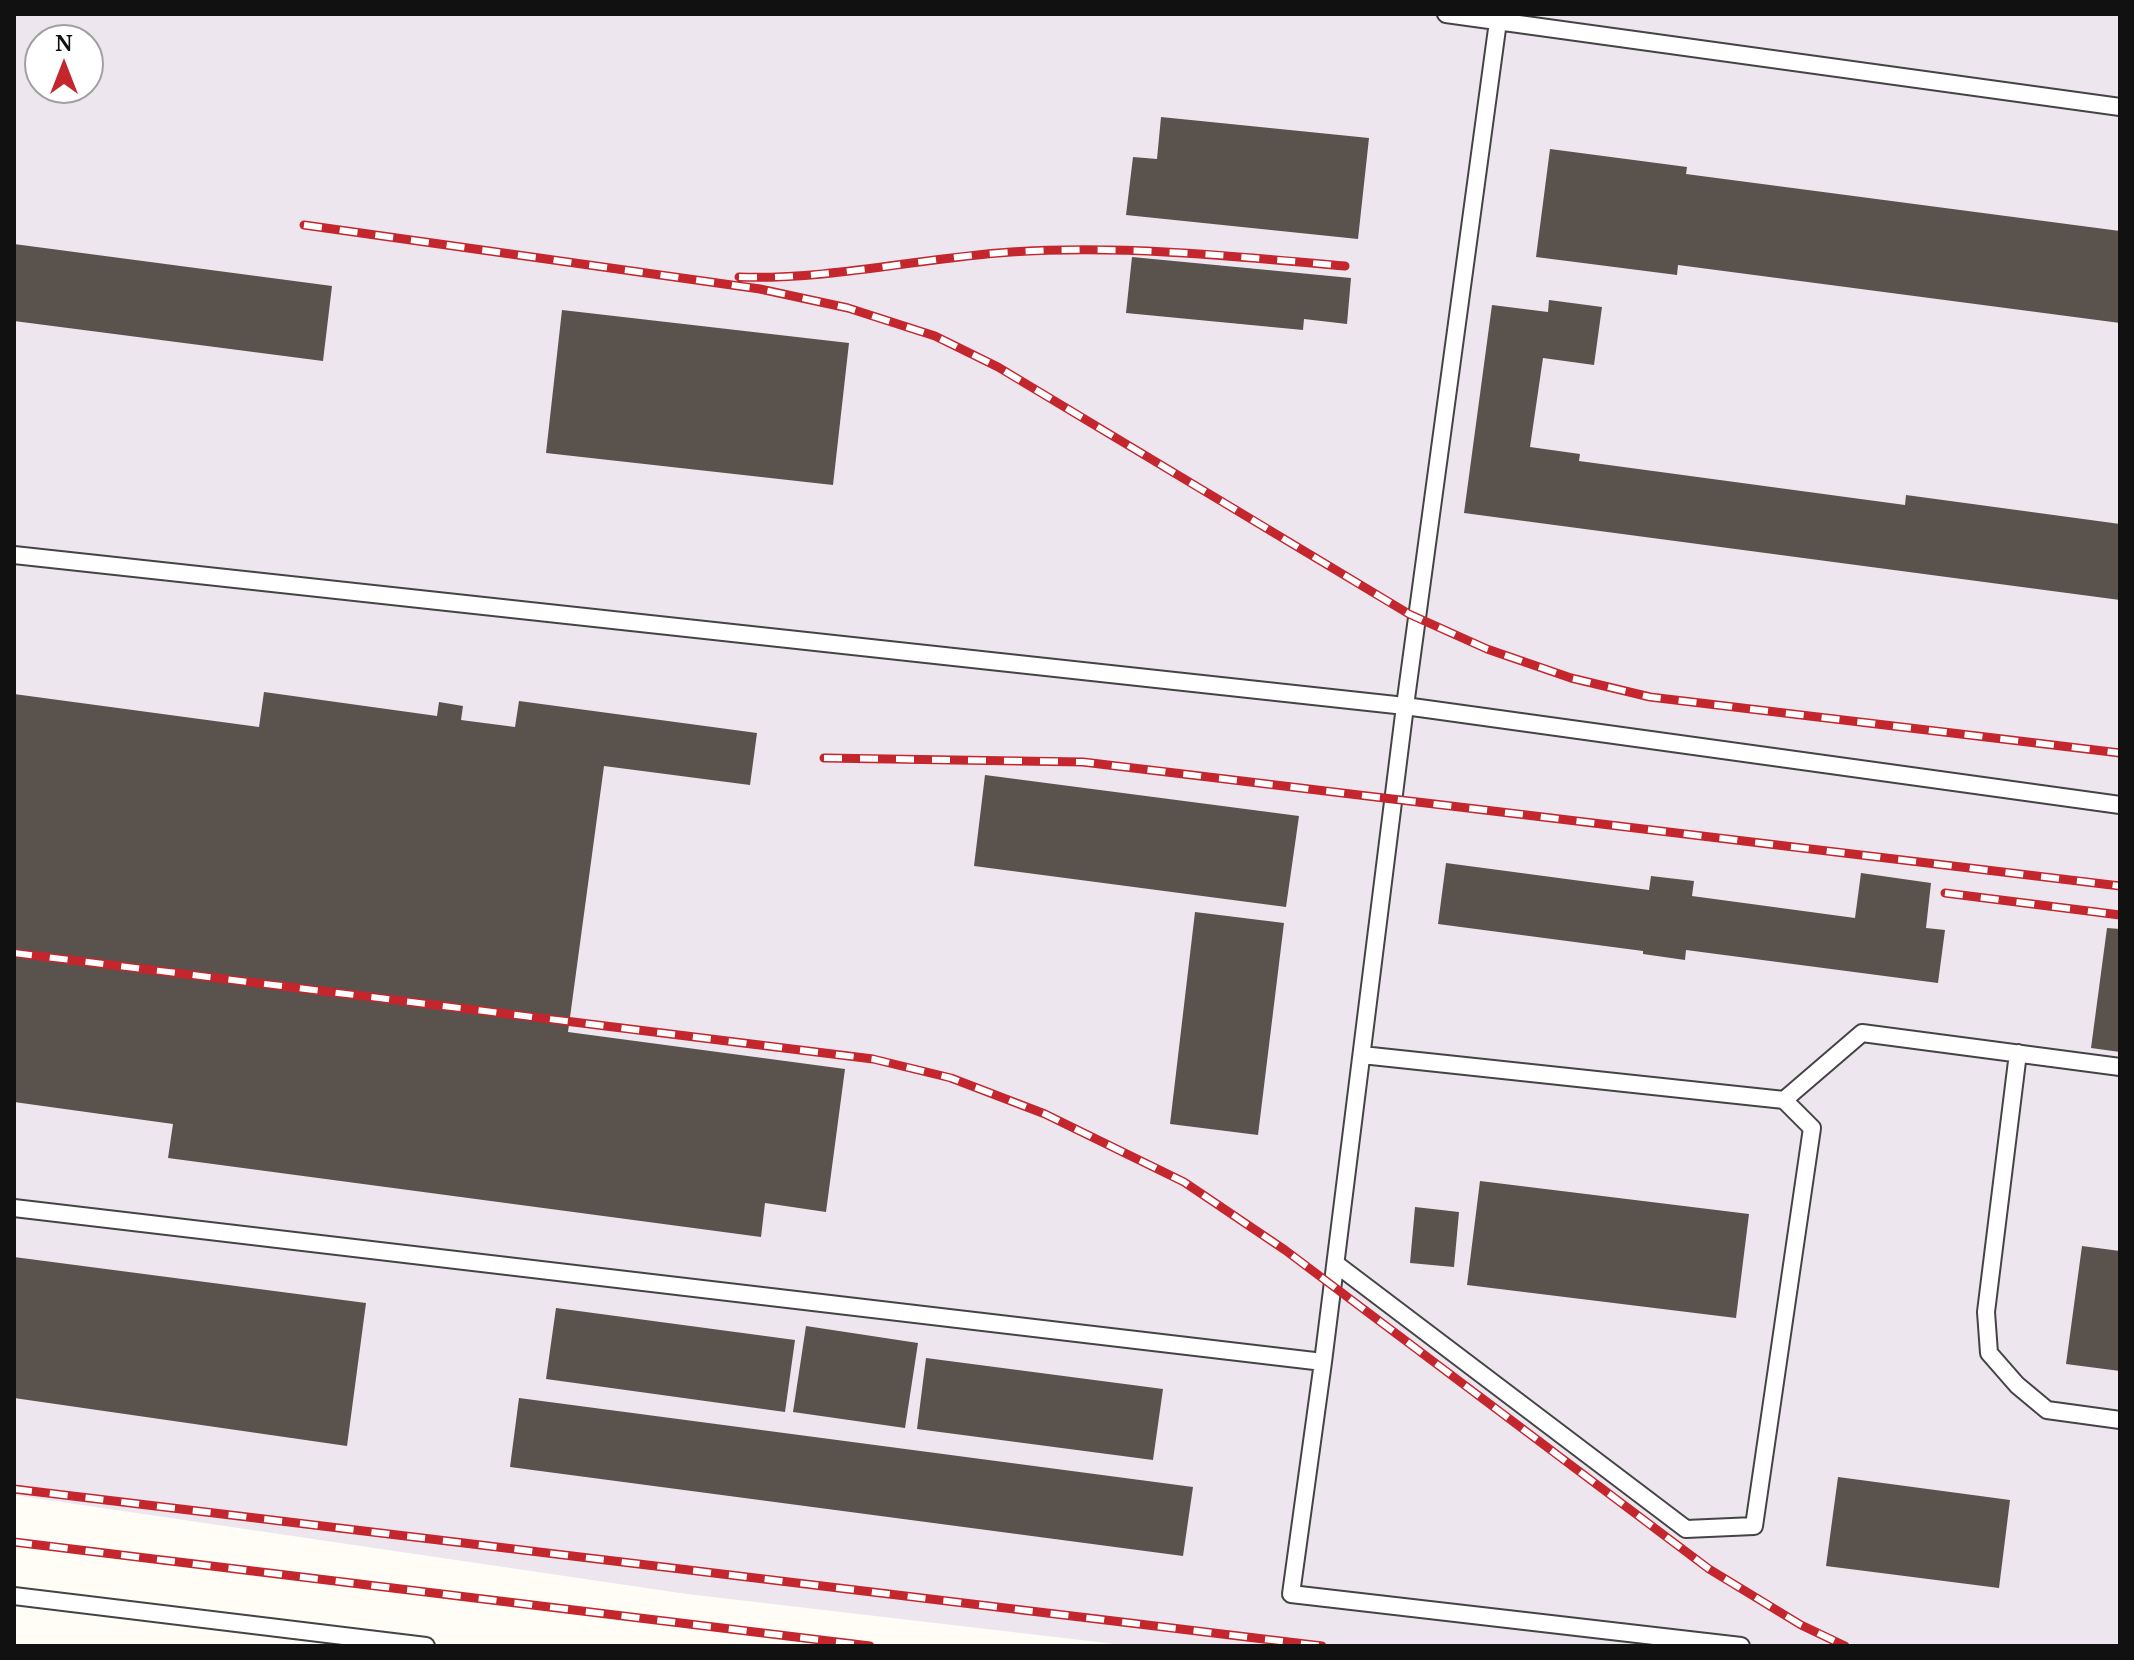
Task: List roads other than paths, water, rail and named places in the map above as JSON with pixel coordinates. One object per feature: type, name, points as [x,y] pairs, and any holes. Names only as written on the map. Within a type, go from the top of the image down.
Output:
[{"type":"lane","points":[[1446,14],[1498,17],[2120,107]]},
{"type":"lane","points":[[1498,17],[1405,706],[1336,1264],[1291,1594],[1741,1646]]},
{"type":"lane","points":[[14,555],[1405,706],[2120,805]]},
{"type":"lane","points":[[1784,1100],[1862,1033],[2120,1067]]},
{"type":"lane","points":[[2018,1053],[1986,1312],[1989,1353],[2017,1385],[2047,1410],[2120,1420]]},
{"type":"lane","points":[[1336,1264],[1686,1529],[1754,1526],[1812,1128],[1784,1100],[1362,1055]]},
{"type":"lane","points":[[14,1208],[1323,1362]]},
{"type":"lane","points":[[14,1596],[426,1646]]},
{"type":"railway","points":[[304,225],[760,289],[848,308],[935,336],[998,367],[1409,614],[1487,649],[1571,678],[1650,697],[2120,753]]},
{"type":"railway","points":[[739,277],[807,275],[977,255],[1053,250],[1178,253],[1345,266]]},
{"type":"railway","points":[[824,758],[1083,762],[2120,886]]},
{"type":"railway","points":[[1945,893],[2120,915]]},
{"type":"railway","points":[[14,953],[873,1059],[951,1078],[1045,1114],[1184,1182],[1285,1250],[1709,1569],[1801,1625],[1845,1646]]},
{"type":"railway","points":[[14,1489],[1322,1646]]},
{"type":"railway","points":[[14,1542],[870,1646]]}]
